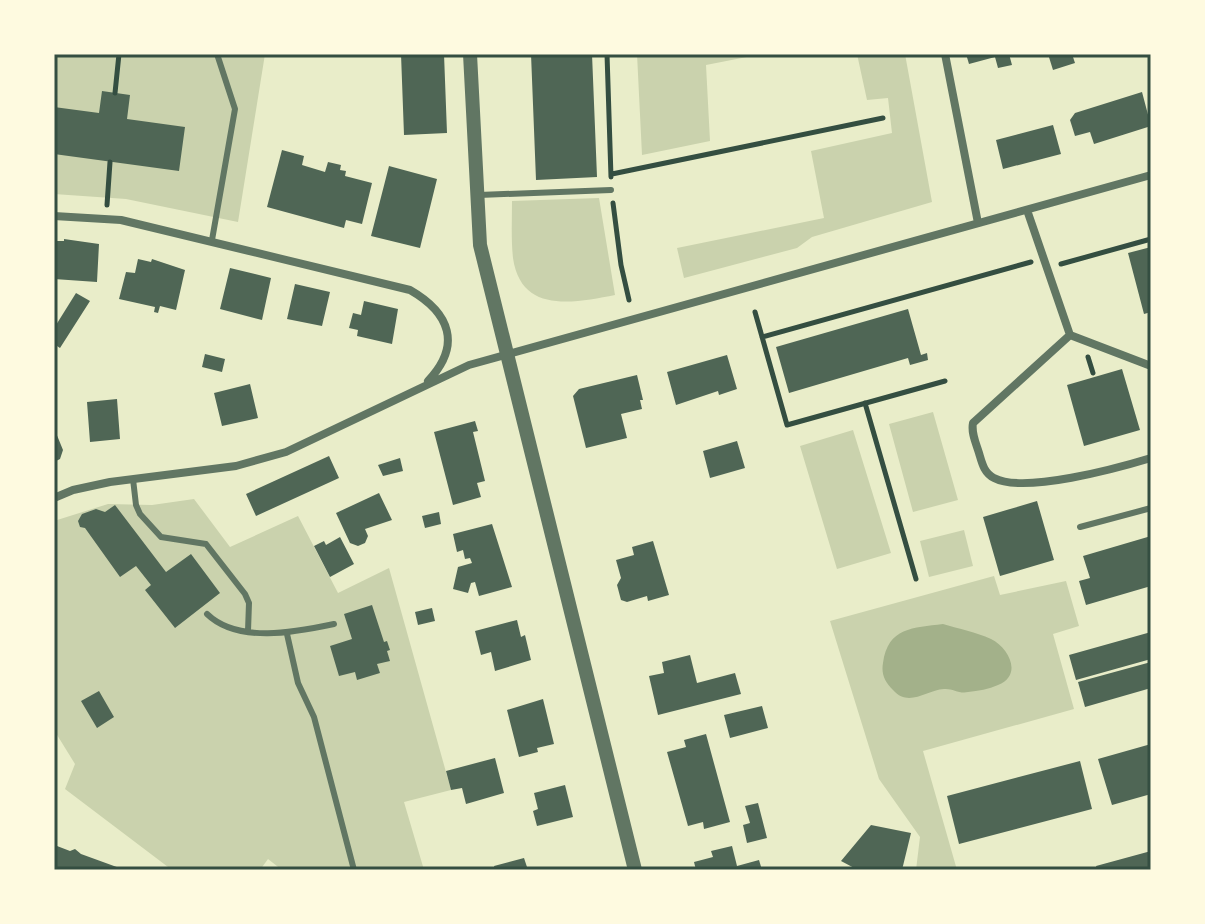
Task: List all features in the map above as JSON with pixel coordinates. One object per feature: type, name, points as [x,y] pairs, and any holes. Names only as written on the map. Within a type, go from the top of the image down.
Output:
[{"type":"street","points":[[470,54],[480,245],[635,870]]},
{"type":"street","points":[[945,54],[978,223]]},
{"type":"street","points":[[54,498],[73,490],[236,466],[286,452],[469,365],[1151,175]]},
{"type":"street","points":[[1027,210],[1070,335]]},
{"type":"street","points":[[54,216],[121,220],[410,290],[429,301],[446,323],[448,340],[438,371],[425,385]]},
{"type":"street","points":[[1070,335],[1151,366]]},
{"type":"street","points":[[1070,335],[973,423],[972,430],[984,469],[992,477],[1007,483],[1078,478],[1151,458]]},
{"type":"lane","points":[[212,240],[235,109],[217,54]]},
{"type":"lane","points":[[476,195],[611,190]]},
{"type":"lane","points":[[133,479],[140,514],[161,537],[206,544],[245,594],[249,603],[248,631]]},
{"type":"lane","points":[[1080,527],[1151,508]]},
{"type":"lane","points":[[207,614],[230,630],[287,634],[334,624]]},
{"type":"lane","points":[[287,634],[298,683],[314,717],[354,870]]},
{"type":"path","points":[[115,93],[119,54]]},
{"type":"path","points":[[611,174],[883,118]]},
{"type":"path","points":[[108,197],[110,162]]},
{"type":"path","points":[[1061,264],[1151,239]]},
{"type":"path","points":[[762,337],[1029,263]]},
{"type":"path","points":[[755,312],[787,425],[945,381]]},
{"type":"path","points":[[865,403],[916,579]]},
{"type":"shaded area","points":[[54,54],[265,54],[238,222],[126,199],[54,194]]},
{"type":"shaded area","points":[[637,54],[762,54],[706,65],[710,141],[642,155]]},
{"type":"shaded area","points":[[857,54],[905,54],[932,202],[812,237],[797,248],[684,278],[677,248],[824,218],[811,151],[892,133],[888,98],[867,100]]},
{"type":"shaded area","points":[[599,198],[615,295],[567,302],[538,296],[527,289],[518,276],[513,258],[512,201]]},
{"type":"shaded area","points":[[933,412],[958,500],[913,512],[889,424]]},
{"type":"shaded area","points":[[853,430],[891,553],[837,569],[800,446]]},
{"type":"shaded area","points":[[194,499],[230,547],[298,516],[338,593],[389,568],[451,790],[404,802],[424,870],[282,870],[268,859],[260,870],[172,870],[65,789],[75,764],[54,730],[54,521],[108,504],[152,505]]},
{"type":"shaded area","points":[[964,530],[973,566],[929,577],[920,541]]},
{"type":"shaded area","points":[[994,576],[1000,595],[1066,581],[1079,626],[1053,634],[1074,709],[923,751],[957,870],[916,870],[920,837],[879,779],[830,621]]},
{"type":"shaded area","points":[[943,624],[979,634],[997,643],[1011,662],[1012,668],[1006,681],[980,690],[965,692],[944,689],[911,698],[905,698],[893,690],[883,671],[890,642],[912,629]]},
{"type":"building","points":[[401,54],[444,54],[447,133],[404,135]]},
{"type":"building","points":[[531,54],[592,54],[597,177],[536,180]]},
{"type":"building","points":[[966,54],[1009,54],[1012,65],[998,68],[995,57],[969,64]]},
{"type":"building","points":[[1048,54],[1072,54],[1075,63],[1053,70]]},
{"type":"building","points":[[102,91],[130,95],[127,119],[185,127],[179,171],[54,154],[54,107],[99,113]]},
{"type":"building","points":[[1142,92],[1151,126],[1094,144],[1090,132],[1075,136],[1070,120],[1075,113]]},
{"type":"building","points":[[1053,125],[1061,154],[1003,169],[996,140]]},
{"type":"building","points":[[282,150],[304,156],[302,165],[325,172],[328,162],[341,165],[340,170],[346,171],[345,176],[372,183],[362,224],[346,220],[344,228],[267,207]]},
{"type":"building","points":[[389,166],[437,179],[420,248],[371,236]]},
{"type":"building","points":[[64,239],[99,244],[97,282],[54,279],[54,241]]},
{"type":"building","points":[[1151,247],[1151,312],[1144,314],[1128,253]]},
{"type":"building","points":[[138,259],[151,262],[152,259],[185,270],[176,310],[160,306],[158,313],[154,312],[155,307],[119,299],[126,272],[135,273]]},
{"type":"building","points":[[230,268],[271,278],[262,320],[220,309]]},
{"type":"building","points":[[295,284],[330,292],[322,326],[287,319]]},
{"type":"building","points":[[76,293],[90,301],[60,348],[54,344],[54,324]]},
{"type":"building","points":[[364,301],[398,309],[392,344],[357,336],[358,330],[349,328],[353,313],[361,315]]},
{"type":"building","points":[[908,309],[921,355],[927,353],[928,360],[910,365],[908,358],[789,393],[776,347]]},
{"type":"building","points":[[205,354],[225,359],[222,372],[202,367]]},
{"type":"building","points":[[727,355],[737,389],[719,395],[718,391],[676,405],[667,372]]},
{"type":"building","points":[[1122,369],[1140,430],[1084,446],[1067,385]]},
{"type":"building","points":[[637,375],[642,409],[621,414],[627,438],[586,448],[573,396],[579,389]]},
{"type":"building","points":[[250,384],[258,418],[222,426],[214,393]]},
{"type":"building","points":[[117,399],[120,439],[90,442],[87,402]]},
{"type":"building","points":[[475,421],[478,431],[473,432],[485,481],[477,483],[481,497],[453,505],[434,432]]},
{"type":"building","points":[[54,428],[63,450],[60,459],[54,462]]},
{"type":"building","points":[[737,441],[745,468],[710,478],[703,451]]},
{"type":"building","points":[[329,456],[339,478],[256,516],[246,494]]},
{"type":"building","points":[[400,458],[403,471],[383,476],[378,465]]},
{"type":"building","points":[[379,493],[392,520],[365,529],[368,536],[365,543],[358,546],[350,543],[336,513]]},
{"type":"building","points":[[1037,501],[1054,560],[1000,576],[983,517]]},
{"type":"building","points":[[115,505],[166,572],[191,554],[220,593],[175,628],[145,590],[151,585],[136,566],[120,577],[85,528],[80,527],[78,521],[82,514],[96,509],[105,512]]},
{"type":"building","points":[[439,512],[441,524],[425,528],[422,516]]},
{"type":"building","points":[[492,524],[512,587],[479,596],[475,582],[471,583],[468,593],[453,589],[458,567],[472,563],[470,558],[465,559],[463,550],[457,552],[453,534]]},
{"type":"building","points":[[1151,536],[1151,586],[1086,605],[1079,581],[1090,578],[1083,556]]},
{"type":"building","points":[[340,537],[354,564],[330,577],[314,546],[324,541],[326,545]]},
{"type":"building","points":[[653,541],[669,595],[648,601],[647,596],[627,602],[621,600],[617,585],[621,578],[616,560],[634,555],[632,547]]},
{"type":"building","points":[[372,605],[384,642],[387,641],[390,650],[387,651],[390,661],[377,664],[380,673],[357,680],[355,672],[339,676],[330,646],[352,639],[344,614]]},
{"type":"building","points":[[432,608],[435,621],[418,625],[415,612]]},
{"type":"building","points":[[517,620],[521,637],[525,635],[531,660],[495,671],[491,652],[481,655],[475,631]]},
{"type":"building","points":[[1151,632],[1151,659],[1076,680],[1069,655]]},
{"type":"building","points":[[690,655],[697,683],[735,673],[741,694],[658,715],[649,676],[664,673],[662,662]]},
{"type":"building","points":[[1151,662],[1151,688],[1085,707],[1078,682]]},
{"type":"building","points":[[99,691],[114,717],[97,728],[81,701]]},
{"type":"building","points":[[543,699],[554,744],[519,757],[507,710]]},
{"type":"building","points":[[762,706],[768,728],[730,738],[724,715]]},
{"type":"building","points":[[706,734],[730,822],[704,829],[703,822],[688,826],[667,752],[686,747],[684,740]]},
{"type":"building","points":[[1151,744],[1151,794],[1112,805],[1098,759]]},
{"type":"building","points":[[495,758],[504,793],[466,804],[462,788],[451,790],[446,771]]},
{"type":"building","points":[[1080,761],[1092,809],[959,844],[947,796]]},
{"type":"building","points":[[565,785],[573,817],[537,826],[533,811],[538,809],[534,793]]},
{"type":"building","points":[[758,803],[767,838],[747,843],[743,825],[750,823],[745,806]]},
{"type":"building","points":[[871,825],[911,833],[902,870],[858,870],[841,861]]},
{"type":"building","points":[[57,846],[70,851],[75,849],[125,870],[54,870]]},
{"type":"building","points":[[732,846],[737,866],[759,860],[762,870],[696,870],[694,862],[713,857],[711,851]]},
{"type":"building","points":[[1151,851],[1151,870],[1097,870],[1096,866]]},
{"type":"building","points":[[524,858],[528,870],[495,870],[494,866]]}]
